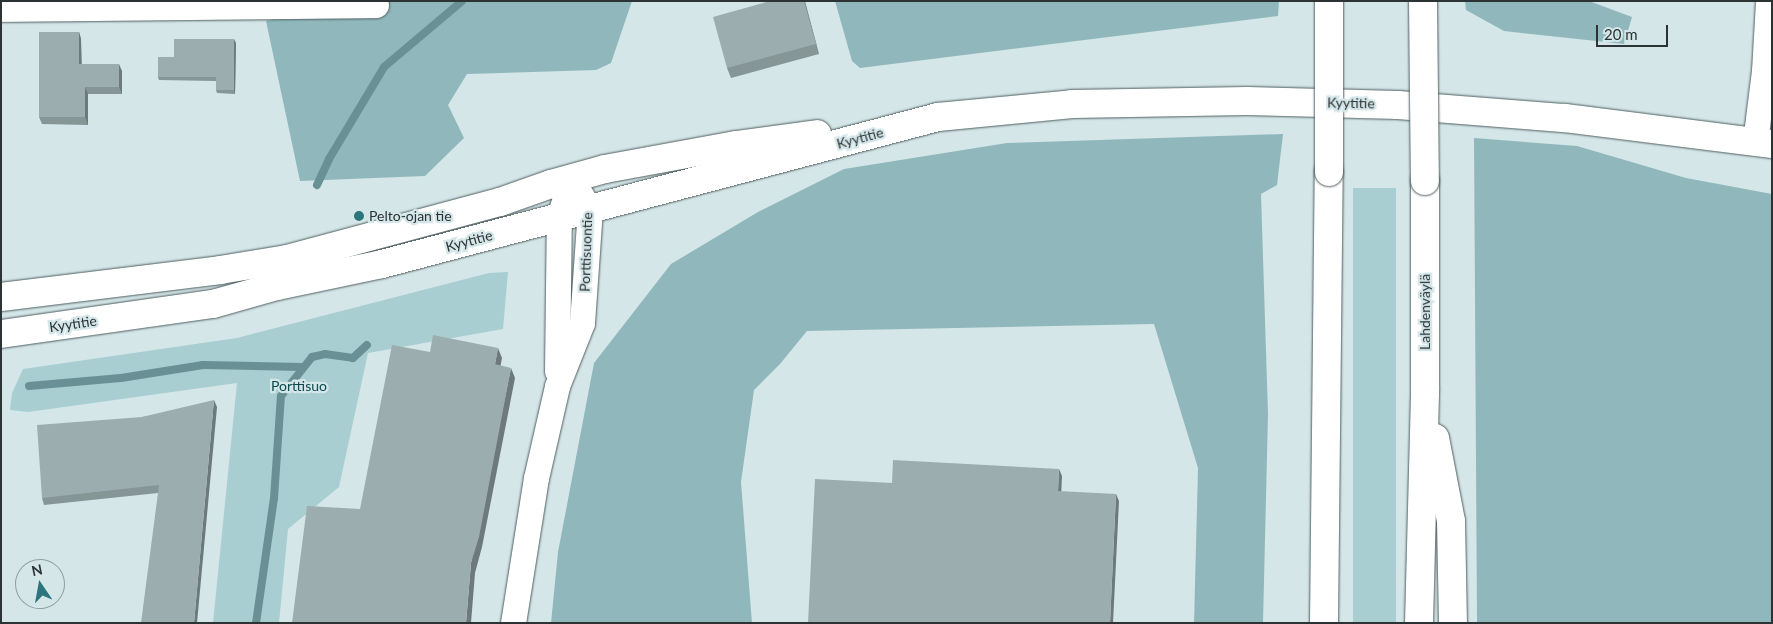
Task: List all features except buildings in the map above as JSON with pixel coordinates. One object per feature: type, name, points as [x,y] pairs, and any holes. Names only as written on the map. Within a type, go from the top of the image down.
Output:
[{"type":"main road","points":[[1324,623],[1329,1]]},
{"type":"main road","name":"Lahdenväylä","points":[[1419,623],[1425,388],[1423,1]]},
{"type":"main road","name":"Kyytitie","points":[[1,297],[220,270],[287,259],[500,202],[571,178],[736,145],[930,119],[1072,104],[1247,101],[1398,105],[1565,118],[1763,143]]},
{"type":"main road","name":"Kyytitie","points":[[1,334],[213,304],[278,286],[382,264],[930,119]]},
{"type":"main road","points":[[1425,388],[1451,521],[1453,623]]},
{"type":"street","points":[[1763,143],[1764,71],[1768,1]]},
{"type":"street","points":[[1,9],[40,5],[376,5]]},
{"type":"street","name":"Porttisuontie","points":[[514,623],[536,478],[557,386],[582,323],[590,210],[571,178]]},
{"type":"street","name":"Porttisuontie","points":[[557,386],[560,267],[559,218],[571,178]]},
{"type":"green space","points":[[1353,188],[1396,188],[1396,623],[1353,623]]},
{"type":"green space","name":"Porttisuo","points":[[508,272],[503,329],[368,353],[339,487],[288,529],[279,623],[213,623],[237,383],[28,412],[10,410],[12,393],[23,369],[237,338],[489,273]]},
{"type":"shaded area","points":[[348,1],[632,1],[611,63],[596,70],[467,74],[448,105],[464,138],[425,176],[300,181],[266,21]]},
{"type":"shaded area","points":[[835,1],[1279,1],[1278,16],[860,68],[852,61]]},
{"type":"shaded area","points":[[1465,1],[1589,1],[1632,17],[1624,44],[1504,31],[1466,10]]},
{"type":"shaded area","points":[[1283,134],[1277,185],[1261,194],[1268,414],[1263,623],[1194,623],[1198,468],[1154,324],[807,331],[780,364],[754,390],[741,482],[752,623],[551,623],[558,552],[594,363],[671,264],[758,212],[844,169],[1007,143]]},
{"type":"shaded area","points":[[1474,138],[1577,146],[1686,178],[1772,194],[1772,623],[1477,623]]},
{"type":"waterway","points":[[317,185],[329,159],[384,67],[462,1]]},
{"type":"waterway","points":[[256,623],[274,498],[281,396],[312,357],[325,354],[353,358],[367,345]]},
{"type":"waterway","points":[[29,386],[121,378],[203,365],[302,367]]},
{"type":"place","name":"Pelto-ojan tie","points":[[359,216]]}]
